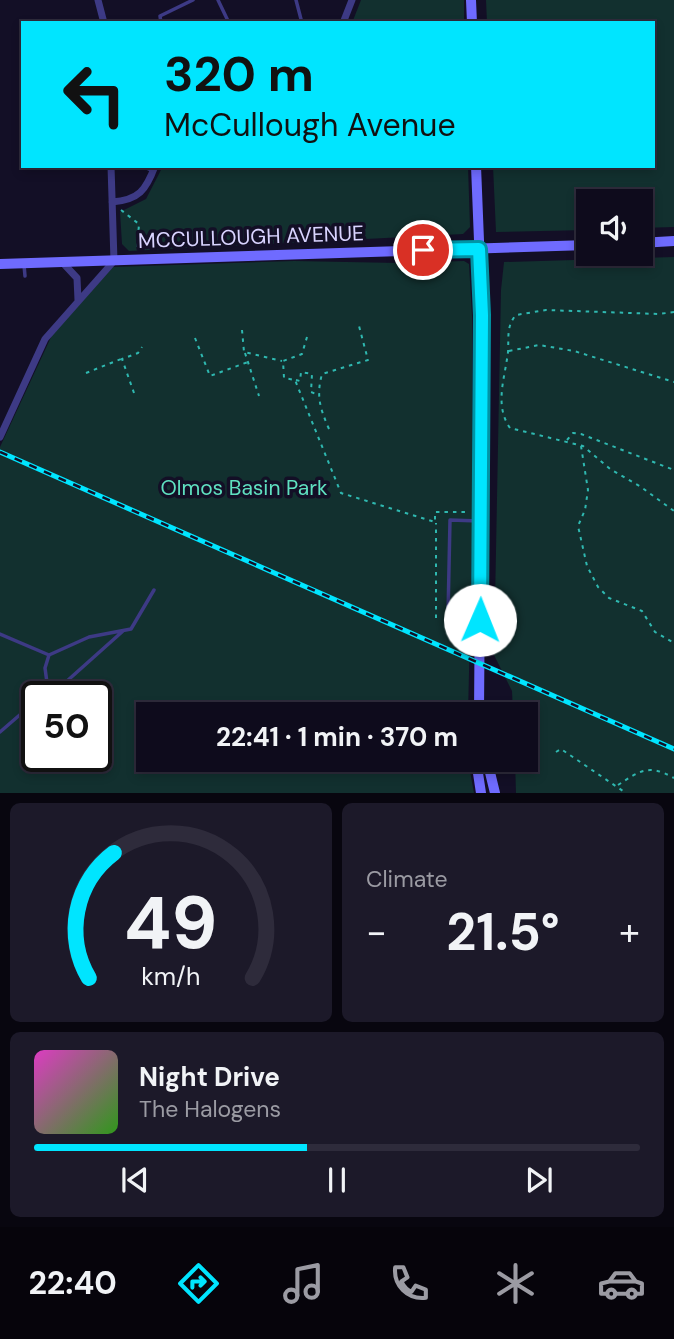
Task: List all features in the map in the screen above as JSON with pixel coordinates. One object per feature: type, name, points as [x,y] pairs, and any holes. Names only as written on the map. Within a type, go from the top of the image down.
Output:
[{"type":"main road","points":[[471,0],[472,21]]},
{"type":"main road","points":[[476,168],[482,315],[479,702]]},
{"type":"main road","points":[[653,242],[674,241]]},
{"type":"main road","name":"MCCULLOUGH AVENUE","points":[[0,264],[576,245]]},
{"type":"main road","points":[[478,772],[481,793]]},
{"type":"main road","points":[[490,772],[495,793]]},
{"type":"street","points":[[99,0],[104,21]]},
{"type":"street","points":[[344,21],[352,0]]},
{"type":"street","points":[[0,437],[45,339],[114,261],[111,168]]},
{"type":"street","points":[[112,202],[135,197],[146,186],[154,169]]},
{"type":"street","points":[[62,262],[77,278],[78,300]]},
{"type":"lane","points":[[161,21],[160,16],[193,0]]},
{"type":"lane","points":[[218,0],[228,21]]},
{"type":"lane","points":[[296,0],[301,21]]},
{"type":"lane","points":[[24,263],[24,276]]},
{"type":"lane","points":[[480,620],[449,615],[450,520],[481,521]]},
{"type":"lane","points":[[0,634],[49,654],[89,637],[131,629],[154,590]]},
{"type":"lane","points":[[66,681],[124,629]]},
{"type":"lane","points":[[47,681],[45,668],[49,654]]},
{"type":"lane","points":[[0,732],[21,714]]},
{"type":"path","points":[[121,210],[139,224],[137,252]]},
{"type":"path","points":[[674,312],[659,314],[546,310],[516,315],[510,321],[503,379],[503,419],[510,428],[581,445],[610,469],[642,486],[674,511]]},
{"type":"path","points":[[329,429],[319,405],[317,391],[322,374],[368,360],[359,326]]},
{"type":"path","points":[[242,330],[244,352],[259,396]]},
{"type":"path","points":[[244,352],[257,358],[283,361],[302,354],[307,337]]},
{"type":"path","points":[[195,338],[209,376],[248,362]]},
{"type":"path","points":[[508,351],[539,345],[554,347],[674,382]]},
{"type":"path","points":[[86,373],[138,353],[142,347]]},
{"type":"path","points":[[122,359],[134,393]]},
{"type":"path","points":[[283,361],[284,378],[300,381],[301,372],[312,374],[311,392],[316,394],[317,391]]},
{"type":"path","points":[[295,380],[341,493],[435,522]]},
{"type":"path","points":[[567,441],[573,433],[581,434],[674,470]]},
{"type":"path","points":[[581,445],[589,490],[578,526],[587,566],[598,587],[609,598],[642,611],[655,632],[674,643]]},
{"type":"path","points":[[436,618],[435,512],[469,512]]},
{"type":"path","points":[[556,752],[561,749],[626,793]]},
{"type":"path","points":[[617,786],[641,771],[652,769],[674,778]]},
{"type":"green space","points":[[361,0],[464,0],[464,21],[353,21]]},
{"type":"green space","points":[[486,0],[674,0],[674,227],[653,228],[653,189],[576,189],[576,230],[496,232],[493,168],[655,168],[655,21],[487,21]]},
{"type":"green space","points":[[162,168],[468,168],[470,227],[463,234],[129,251],[122,244],[120,212],[146,199]]},
{"type":"green space","points":[[674,257],[674,793],[516,793],[515,772],[538,772],[538,702],[512,702],[512,691],[494,655],[501,290],[504,262],[576,260],[576,266],[653,266],[653,258]]},
{"type":"green space","name":"Olmos Basin Park","points":[[294,261],[464,261],[469,264],[472,316],[472,547],[468,702],[136,702],[136,772],[470,772],[474,793],[0,793],[0,447],[52,335],[113,267]]},
{"type":"railway","points":[[0,452],[674,749]]},
{"type":"route","points":[[423,250],[479,249],[482,315],[480,620]]}]
